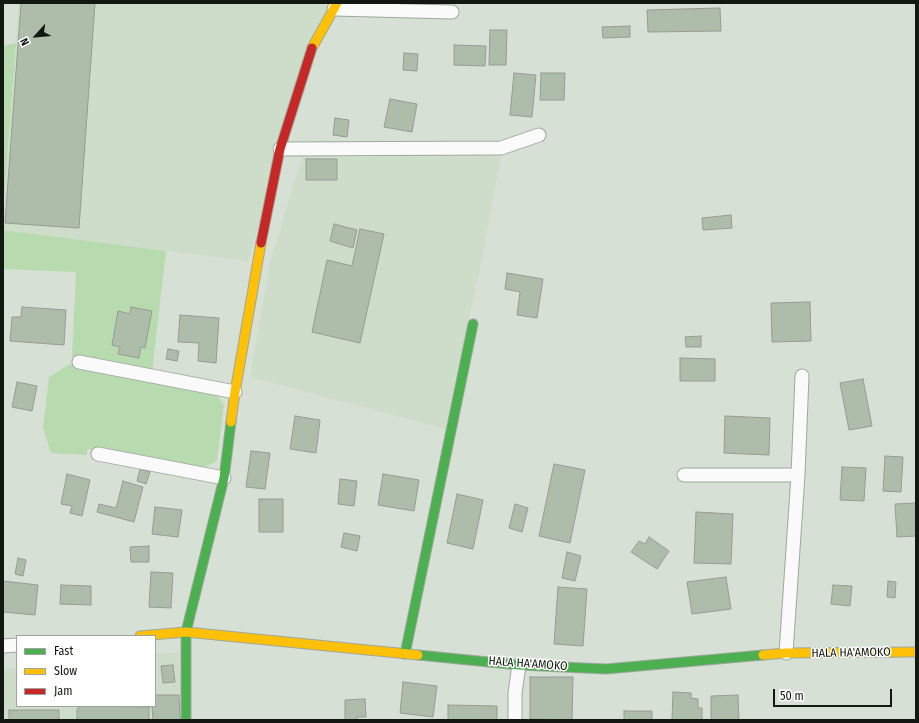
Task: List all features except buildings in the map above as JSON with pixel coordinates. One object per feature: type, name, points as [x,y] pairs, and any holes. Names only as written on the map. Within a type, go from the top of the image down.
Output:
[{"type":"street","points":[[186,720],[186,632],[224,478],[235,392],[254,274],[280,150],[311,50],[336,6],[452,12]]},
{"type":"street","points":[[280,150],[501,148],[539,135]]},
{"type":"street","points":[[405,654],[473,324]]},
{"type":"street","points":[[78,362],[235,392]]},
{"type":"street","points":[[786,654],[798,475],[802,376]]},
{"type":"street","points":[[98,454],[224,478]]},
{"type":"street","points":[[684,475],[798,475]]},
{"type":"street","name":"HALA HA'AMOKO","points":[[152,635],[186,632],[519,665],[606,669],[786,654],[916,652]]},
{"type":"street","points":[[3,646],[16,645]]},
{"type":"street","points":[[515,720],[515,693],[519,665]]},
{"type":"shaded area","points":[[18,3],[339,3],[315,46],[248,261],[3,230],[3,209]]},
{"type":"shaded area","points":[[501,156],[481,263],[445,429],[250,377],[271,259],[302,157]]},
{"type":"shaded area","points":[[179,652],[181,720],[5,720],[3,669],[16,668],[16,707],[156,707],[156,654]]},
{"type":"green space","points":[[16,43],[3,209],[3,46]]},
{"type":"green space","points":[[3,230],[166,251],[152,372],[72,357],[76,272],[3,269]]},
{"type":"green space","points":[[70,364],[216,394],[224,405],[217,461],[204,467],[88,449],[86,455],[51,453],[43,428],[49,377]]},
{"type":"traffic: fast","points":[[405,654],[473,324]]},
{"type":"traffic: fast","points":[[186,720],[186,632],[224,478],[231,422]]},
{"type":"traffic: fast","points":[[418,655],[519,665],[606,669],[763,655]]},
{"type":"traffic: slow","points":[[312,48],[337,3]]},
{"type":"traffic: slow","points":[[231,422],[261,243]]},
{"type":"traffic: slow","points":[[152,635],[186,632],[418,655]]},
{"type":"traffic: slow","points":[[763,655],[786,653],[916,652]]},
{"type":"traffic: jam","points":[[261,243],[280,149],[312,48]]}]
